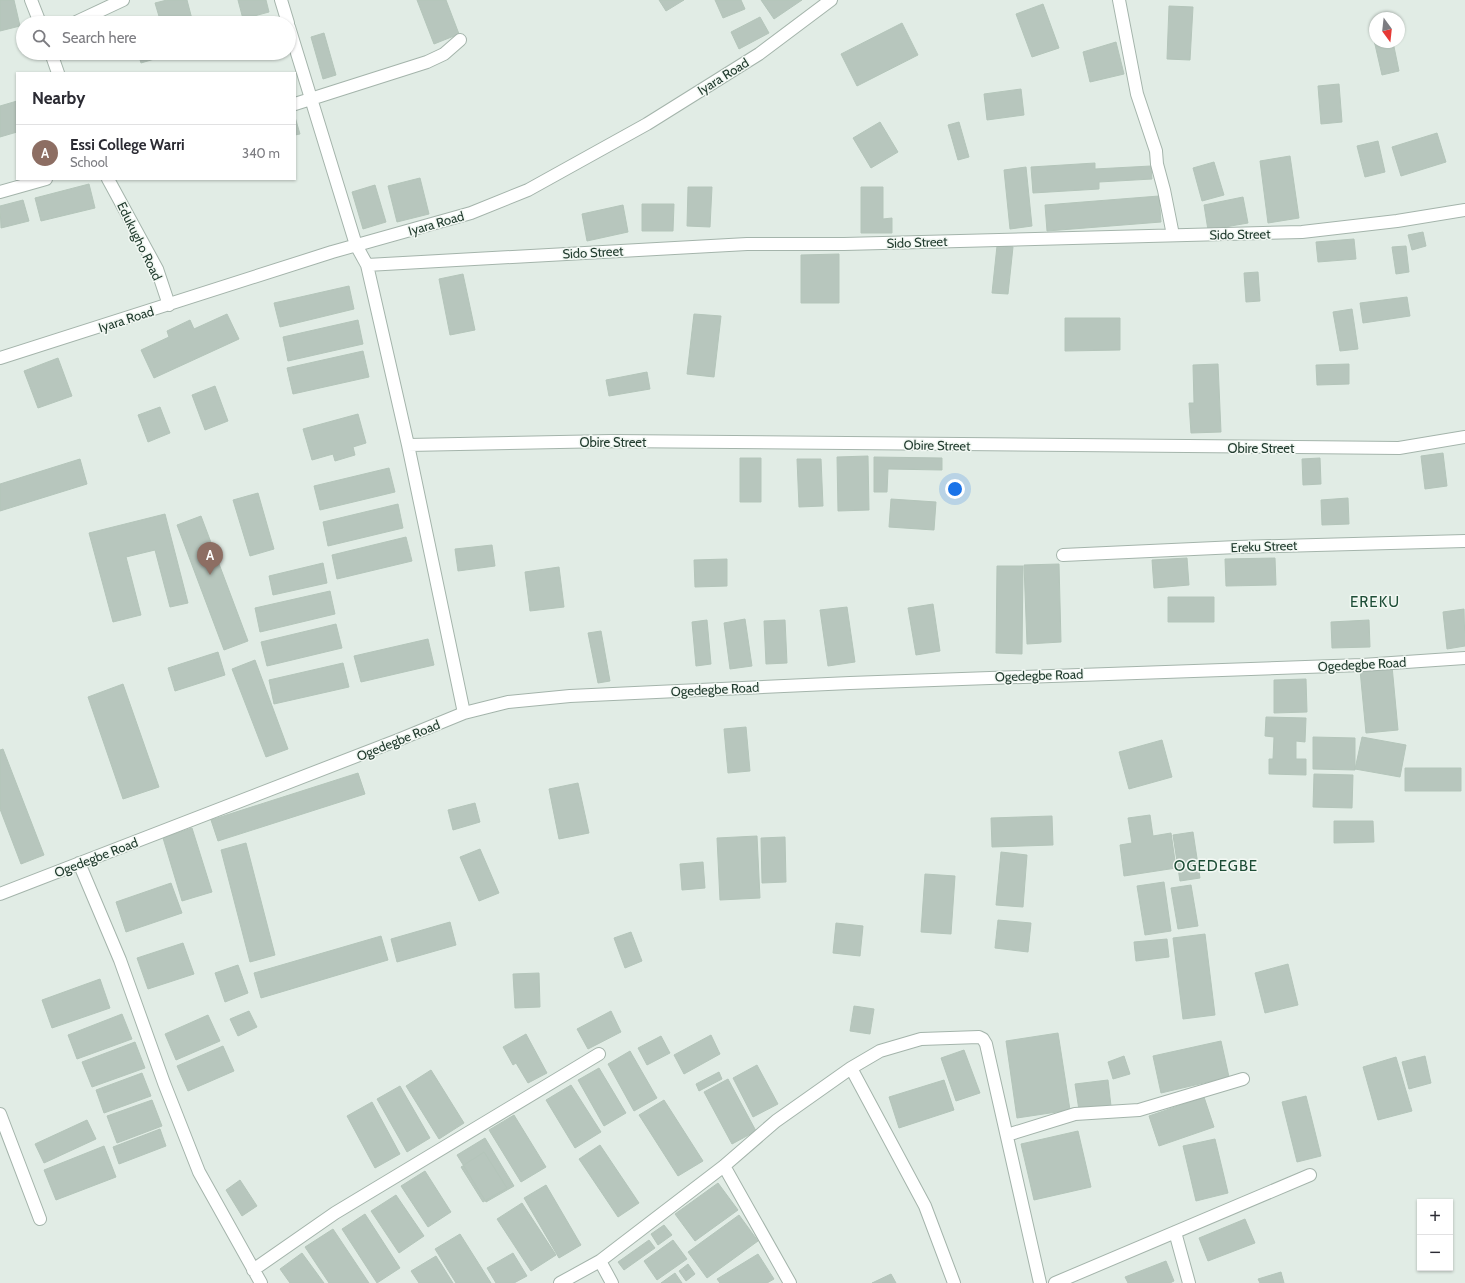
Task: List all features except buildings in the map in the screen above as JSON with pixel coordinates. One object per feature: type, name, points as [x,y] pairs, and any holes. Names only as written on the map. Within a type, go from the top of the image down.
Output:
[{"type":"street","points":[[31,0],[37,16]]},
{"type":"street","points":[[89,16],[123,0]]},
{"type":"street","points":[[281,0],[286,16]]},
{"type":"street","name":"Iyara Road","points":[[0,358],[356,245],[471,213],[528,190],[647,124],[759,54],[830,0]]},
{"type":"street","points":[[1119,0],[1137,94],[1156,151],[1157,164],[1164,190],[1172,234]]},
{"type":"street","points":[[296,104],[427,62],[444,54],[460,40]]},
{"type":"street","points":[[296,51],[356,245],[367,265],[408,445],[464,713]]},
{"type":"street","points":[[53,60],[58,72]]},
{"type":"street","points":[[0,192],[42,180]]},
{"type":"street","name":"Edukugho Road","points":[[109,180],[157,269],[169,305]]},
{"type":"street","name":"Sido Street","points":[[367,265],[747,244],[844,244],[1172,234],[1226,235],[1302,232],[1397,221],[1465,210]]},
{"type":"street","name":"Obire Street","points":[[408,445],[611,441],[1399,448],[1465,437]]},
{"type":"street","name":"Ereku Street","points":[[1063,555],[1237,547],[1465,541]]},
{"type":"street","name":"Ogedegbe Road","points":[[0,894],[391,743],[464,713],[508,702],[570,696],[850,683],[1362,665],[1465,658]]},
{"type":"street","points":[[79,863],[120,960],[164,1083],[199,1172],[261,1283]]},
{"type":"street","points":[[560,1283],[600,1261],[724,1166],[776,1121],[851,1068],[880,1051],[921,1039],[979,1036],[983,1038],[986,1044],[1040,1283]]},
{"type":"street","points":[[253,1270],[336,1213],[599,1054]]},
{"type":"street","points":[[851,1068],[925,1206],[954,1283]]},
{"type":"street","points":[[1007,1135],[1075,1114],[1138,1110],[1242,1080]]},
{"type":"street","points":[[0,1114],[40,1219]]},
{"type":"street","points":[[724,1166],[790,1283]]},
{"type":"street","points":[[1055,1283],[1310,1174]]},
{"type":"street","points":[[1175,1232],[1189,1283]]},
{"type":"street","points":[[600,1261],[612,1283]]},
{"type":"place","name":"Essi College Warri","points":[[210,575]]},
{"type":"district","name":"EREKU","points":[[1375,602]]},
{"type":"district","name":"OGEDEGBE","points":[[1216,866]]}]
